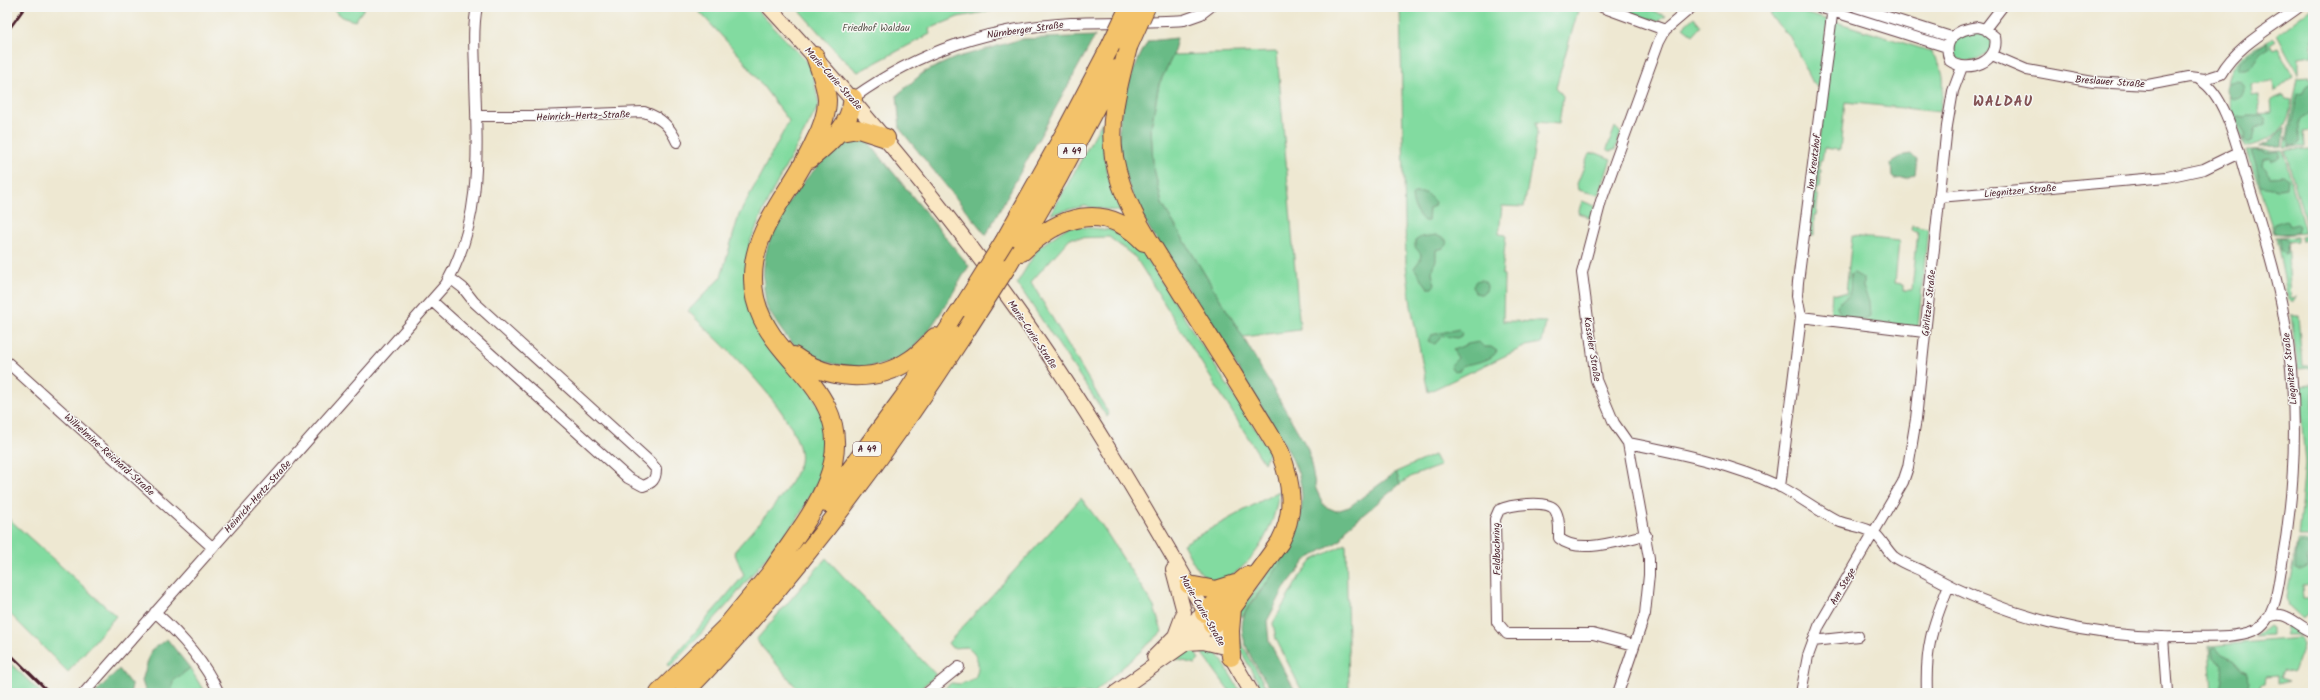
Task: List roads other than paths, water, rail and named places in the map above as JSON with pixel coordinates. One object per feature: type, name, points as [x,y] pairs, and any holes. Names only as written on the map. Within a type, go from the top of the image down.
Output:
[{"type":"highway","name":"A 49","points":[[684,693],[750,622],[834,520],[866,478],[960,319],[1011,255],[1066,131],[1129,7]]},
{"type":"highway","name":"A 49","points":[[660,693],[726,627],[770,574],[878,434],[960,319],[1011,255],[1058,178],[1128,47],[1146,7]]},
{"type":"highway","points":[[1128,47],[1113,114],[1114,157],[1124,192],[1155,254],[1280,452],[1289,474],[1291,505],[1289,518],[1280,542],[1232,608],[1208,619]]},
{"type":"highway","points":[[770,574],[829,480],[835,451],[835,432],[827,408],[820,395],[780,346],[760,316],[754,297],[753,279],[755,257],[768,220],[807,162],[822,127],[827,100],[822,74],[815,56]]},
{"type":"highway","points":[[822,127],[853,98]]},
{"type":"highway","points":[[807,162],[841,132],[851,111],[853,98]]},
{"type":"highway","points":[[841,132],[858,129],[886,138]]},
{"type":"highway","points":[[1011,255],[1053,226],[1065,220],[1088,217],[1109,220],[1122,225],[1136,234],[1155,254]]},
{"type":"highway","points":[[780,346],[810,366],[831,374],[848,376],[874,375],[899,367],[960,319]]},
{"type":"highway","points":[[1208,619],[1239,582],[1267,561]]},
{"type":"highway","points":[[1189,585],[1216,590],[1239,582]]},
{"type":"highway","points":[[1228,652],[1232,608]]},
{"type":"main road","name":"Marie-Curie-Straße","points":[[769,7],[853,98],[886,138],[1014,305],[1126,477],[1164,545],[1252,693]]},
{"type":"main road","points":[[1164,545],[1181,594],[1184,612],[1181,640]]},
{"type":"main road","points":[[1115,693],[1208,619]]},
{"type":"main road","points":[[1181,640],[1203,642],[1228,652]]},
{"type":"street","name":"Heinrich-Hertz-Straße","points":[[84,693],[212,547],[432,301],[450,278],[465,243],[474,206],[478,166],[475,31],[477,7]]},
{"type":"street","name":"Nürnberger Straße","points":[[853,98],[877,81],[918,59],[950,45],[991,33],[1071,23],[1184,20],[1201,14],[1210,7]]},
{"type":"street","points":[[1602,7],[1664,30],[1692,7]]},
{"type":"street","points":[[1820,7],[1832,9],[1947,47]]},
{"type":"street","points":[[1856,7],[1951,37]]},
{"type":"street","points":[[1985,28],[2002,7]]},
{"type":"street","points":[[2216,94],[2221,74],[2227,62],[2237,52],[2299,7]]},
{"type":"street","name":"Im Kreutzhof","points":[[1780,487],[1800,317],[1797,296],[1798,282],[1832,9]]},
{"type":"street","points":[[1970,28],[1985,28],[1995,37],[1995,48],[1992,55],[1975,65],[1962,67],[1950,61],[1947,47],[1951,37],[1970,28]]},
{"type":"street","name":"Kasseler Straße","points":[[1618,693],[1645,614],[1648,589],[1649,558],[1628,443],[1614,423],[1596,380],[1582,273],[1601,201],[1664,30]]},
{"type":"street","name":"Breslauer Straße","points":[[1992,55],[2027,70],[2093,82],[2148,85],[2188,77],[2200,80],[2221,74]]},
{"type":"street","name":"Görlitzer Straße","points":[[1873,532],[1903,482],[1908,467],[1916,419],[1924,332],[1948,119],[1953,91],[1962,67]]},
{"type":"street","name":"Liegnitzer Straße","points":[[2200,80],[2216,94],[2239,152],[2264,235],[2281,305],[2293,400],[2293,478],[2277,591],[2267,618]]},
{"type":"street","name":"Heinrich-Hertz-Straße","points":[[476,116],[537,116],[644,112],[659,118],[671,129],[677,142]]},
{"type":"street","name":"Liegnitzer Straße","points":[[1939,197],[2167,177],[2204,169],[2239,152]]},
{"type":"street","points":[[432,301],[634,484],[643,486],[651,484],[656,477],[656,469],[650,461],[474,302],[463,288],[450,278]]},
{"type":"street","points":[[1800,317],[1924,332]]},
{"type":"street","name":"Wilhelmine-Reichard-Straße","points":[[7,362],[212,547]]},
{"type":"street","points":[[1628,443],[1733,468],[1780,487],[1841,523],[1873,532],[1894,557],[1948,585],[1990,604],[2052,623],[2101,633],[2163,637],[2242,634],[2258,628],[2267,618],[2277,614],[2286,615],[2299,626],[2313,632]]},
{"type":"street","name":"Feldbachring","points":[[1634,645],[1593,634],[1507,634],[1497,622],[1495,519],[1499,510],[1508,505],[1547,504],[1555,510],[1558,520],[1559,538],[1572,546],[1606,545],[1646,535]]},
{"type":"street","name":"Am Stege","points":[[1801,693],[1813,641],[1832,601],[1873,532]]},
{"type":"street","points":[[1927,693],[1927,654],[1931,629],[1948,585]]},
{"type":"street","name":"Liegnitzer Straße","points":[[2277,591],[2286,615]]},
{"type":"street","points":[[155,612],[179,634],[197,655],[219,693]]},
{"type":"street","points":[[1813,641],[1858,636]]},
{"type":"street","points":[[2163,637],[2167,693]]},
{"type":"street","points":[[926,693],[959,667]]},
{"type":"railway","points":[[7,32],[25,7]]},
{"type":"railway","points":[[7,651],[50,693]]},
{"type":"district","name":"WALDAU","points":[[2003,101]]},
{"type":"park label","name":"Friedhof Waldau","points":[[876,27]]}]
